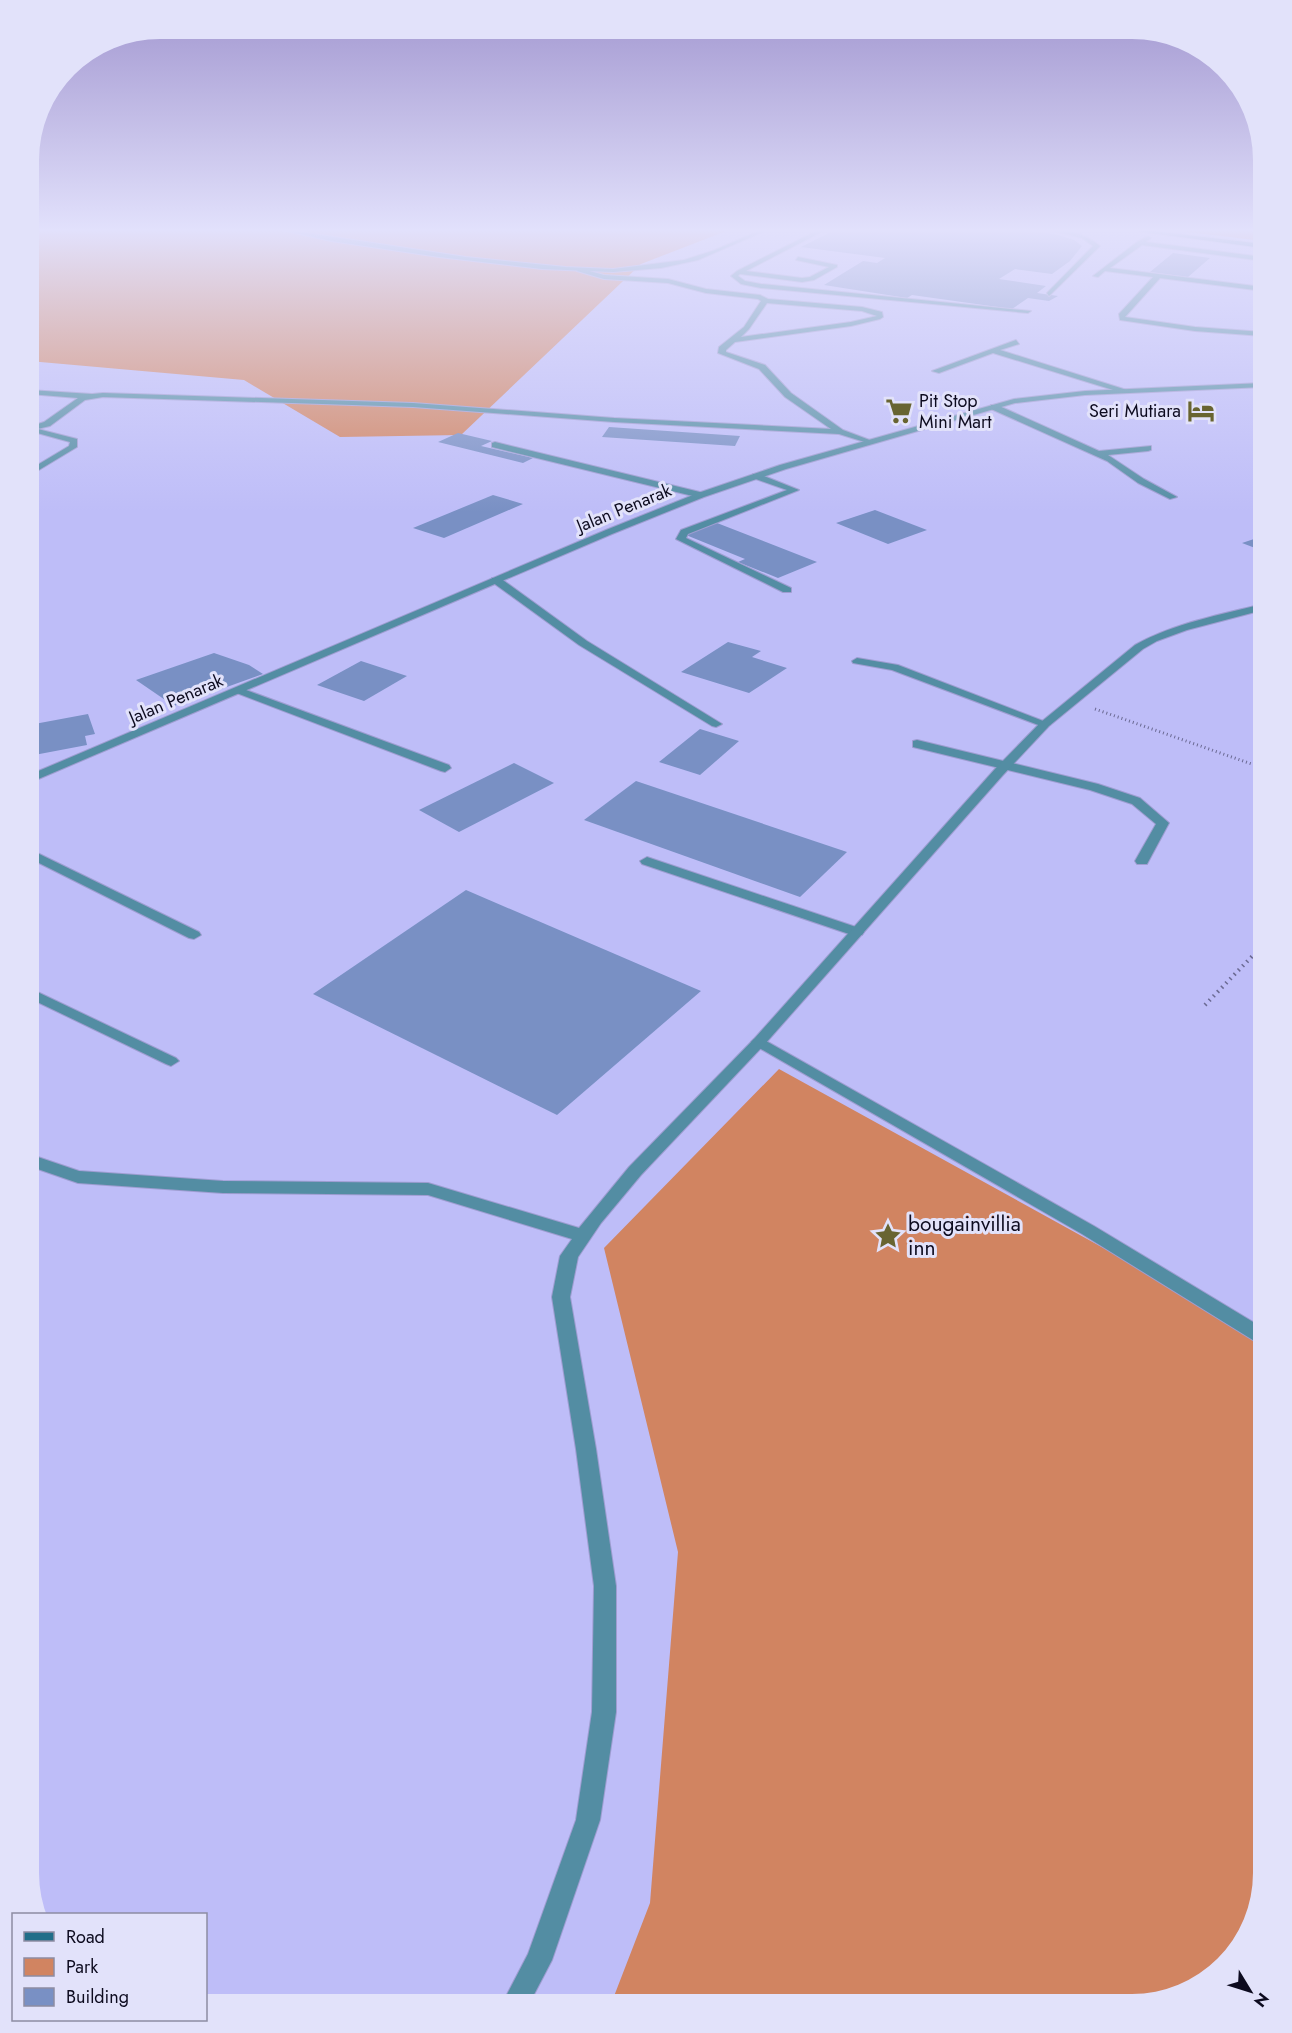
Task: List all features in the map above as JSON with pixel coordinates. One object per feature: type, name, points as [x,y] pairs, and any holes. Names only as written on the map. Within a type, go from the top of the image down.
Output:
[{"type":"street","points":[[750,323],[722,349],[722,353],[762,367],[788,395],[840,432]]},
{"type":"street","points":[[733,340],[856,323]]},
{"type":"street","points":[[1151,323],[1196,329],[1253,332]]},
{"type":"street","points":[[936,371],[1016,342]]},
{"type":"street","points":[[992,350],[1126,391]]},
{"type":"street","name":"Jalan Penarak","points":[[39,775],[496,580],[701,495],[756,476],[994,406],[1052,396],[1253,385]]},
{"type":"street","points":[[39,393],[412,405],[615,420],[840,432],[871,442]]},
{"type":"street","points":[[39,426],[47,424],[83,398],[92,396]]},
{"type":"street","points":[[994,406],[1100,453],[1141,481],[1173,497]]},
{"type":"street","points":[[39,431],[74,441],[73,447],[39,467]]},
{"type":"street","points":[[495,445],[701,495]]},
{"type":"street","points":[[1100,453],[1148,448]]},
{"type":"street","points":[[756,476],[795,490],[684,532],[681,539],[787,590]]},
{"type":"street","points":[[496,580],[583,643],[716,724]]},
{"type":"street","points":[[520,1994],[539,1960],[588,1820],[604,1712],[605,1586],[561,1297],[569,1256],[635,1171],[759,1042],[1045,724],[1153,638],[1175,629],[1253,610]]},
{"type":"street","points":[[857,661],[894,667],[1045,724]]},
{"type":"street","points":[[238,690],[445,768]]},
{"type":"street","points":[[917,744],[1007,764],[1094,787],[1136,801],[1162,823],[1142,861]]},
{"type":"street","points":[[39,858],[194,935]]},
{"type":"street","points":[[647,861],[857,932]]},
{"type":"street","points":[[39,997],[171,1061]]},
{"type":"street","points":[[759,1042],[1088,1230],[1253,1331]]},
{"type":"street","points":[[39,1164],[78,1178],[223,1187],[428,1189],[583,1236]]},
{"type":"path","points":[[1075,701],[1253,764]]},
{"type":"path","points":[[1205,1005],[1253,955]]},
{"type":"green space","points":[[39,323],[579,323],[461,435],[340,437],[244,380],[39,362]]},
{"type":"green space","points":[[779,1069],[1253,1330],[1253,1873],[1249,1904],[1233,1940],[1212,1964],[1199,1974],[1178,1985],[1147,1993],[615,1994],[650,1903],[678,1552],[604,1248]]},
{"type":"building","points":[[609,427],[740,436],[735,446],[602,437]]},
{"type":"building","points":[[458,433],[492,441],[481,446],[533,458],[523,463],[438,442]]},
{"type":"building","points":[[493,495],[523,504],[444,538],[413,528]]},
{"type":"building","points":[[875,510],[927,530],[888,544],[836,523]]},
{"type":"building","points":[[717,523],[817,562],[778,578],[738,562],[745,559],[686,535]]},
{"type":"building","points":[[1253,539],[1253,547],[1242,543]]},
{"type":"building","points":[[728,642],[761,651],[752,657],[787,668],[749,693],[681,672]]},
{"type":"building","points":[[214,653],[249,665],[263,674],[174,706],[136,680]]},
{"type":"building","points":[[361,661],[407,676],[364,701],[317,685]]},
{"type":"building","points":[[88,714],[95,734],[85,736],[87,745],[39,754],[39,723]]},
{"type":"building","points":[[700,729],[739,741],[700,775],[659,762]]},
{"type":"building","points":[[514,763],[554,783],[459,832],[419,810]]},
{"type":"building","points":[[636,781],[847,852],[800,897],[584,820]]},
{"type":"building","points":[[466,890],[701,991],[557,1115],[313,994]]},
{"type":"place","name":"Pit Stop Mini Mart","points":[[899,411]]},
{"type":"place","name":"Seri Mutiara","points":[[1201,411]]},
{"type":"place","name":"bougainvillia inn","points":[[888,1236]]}]
